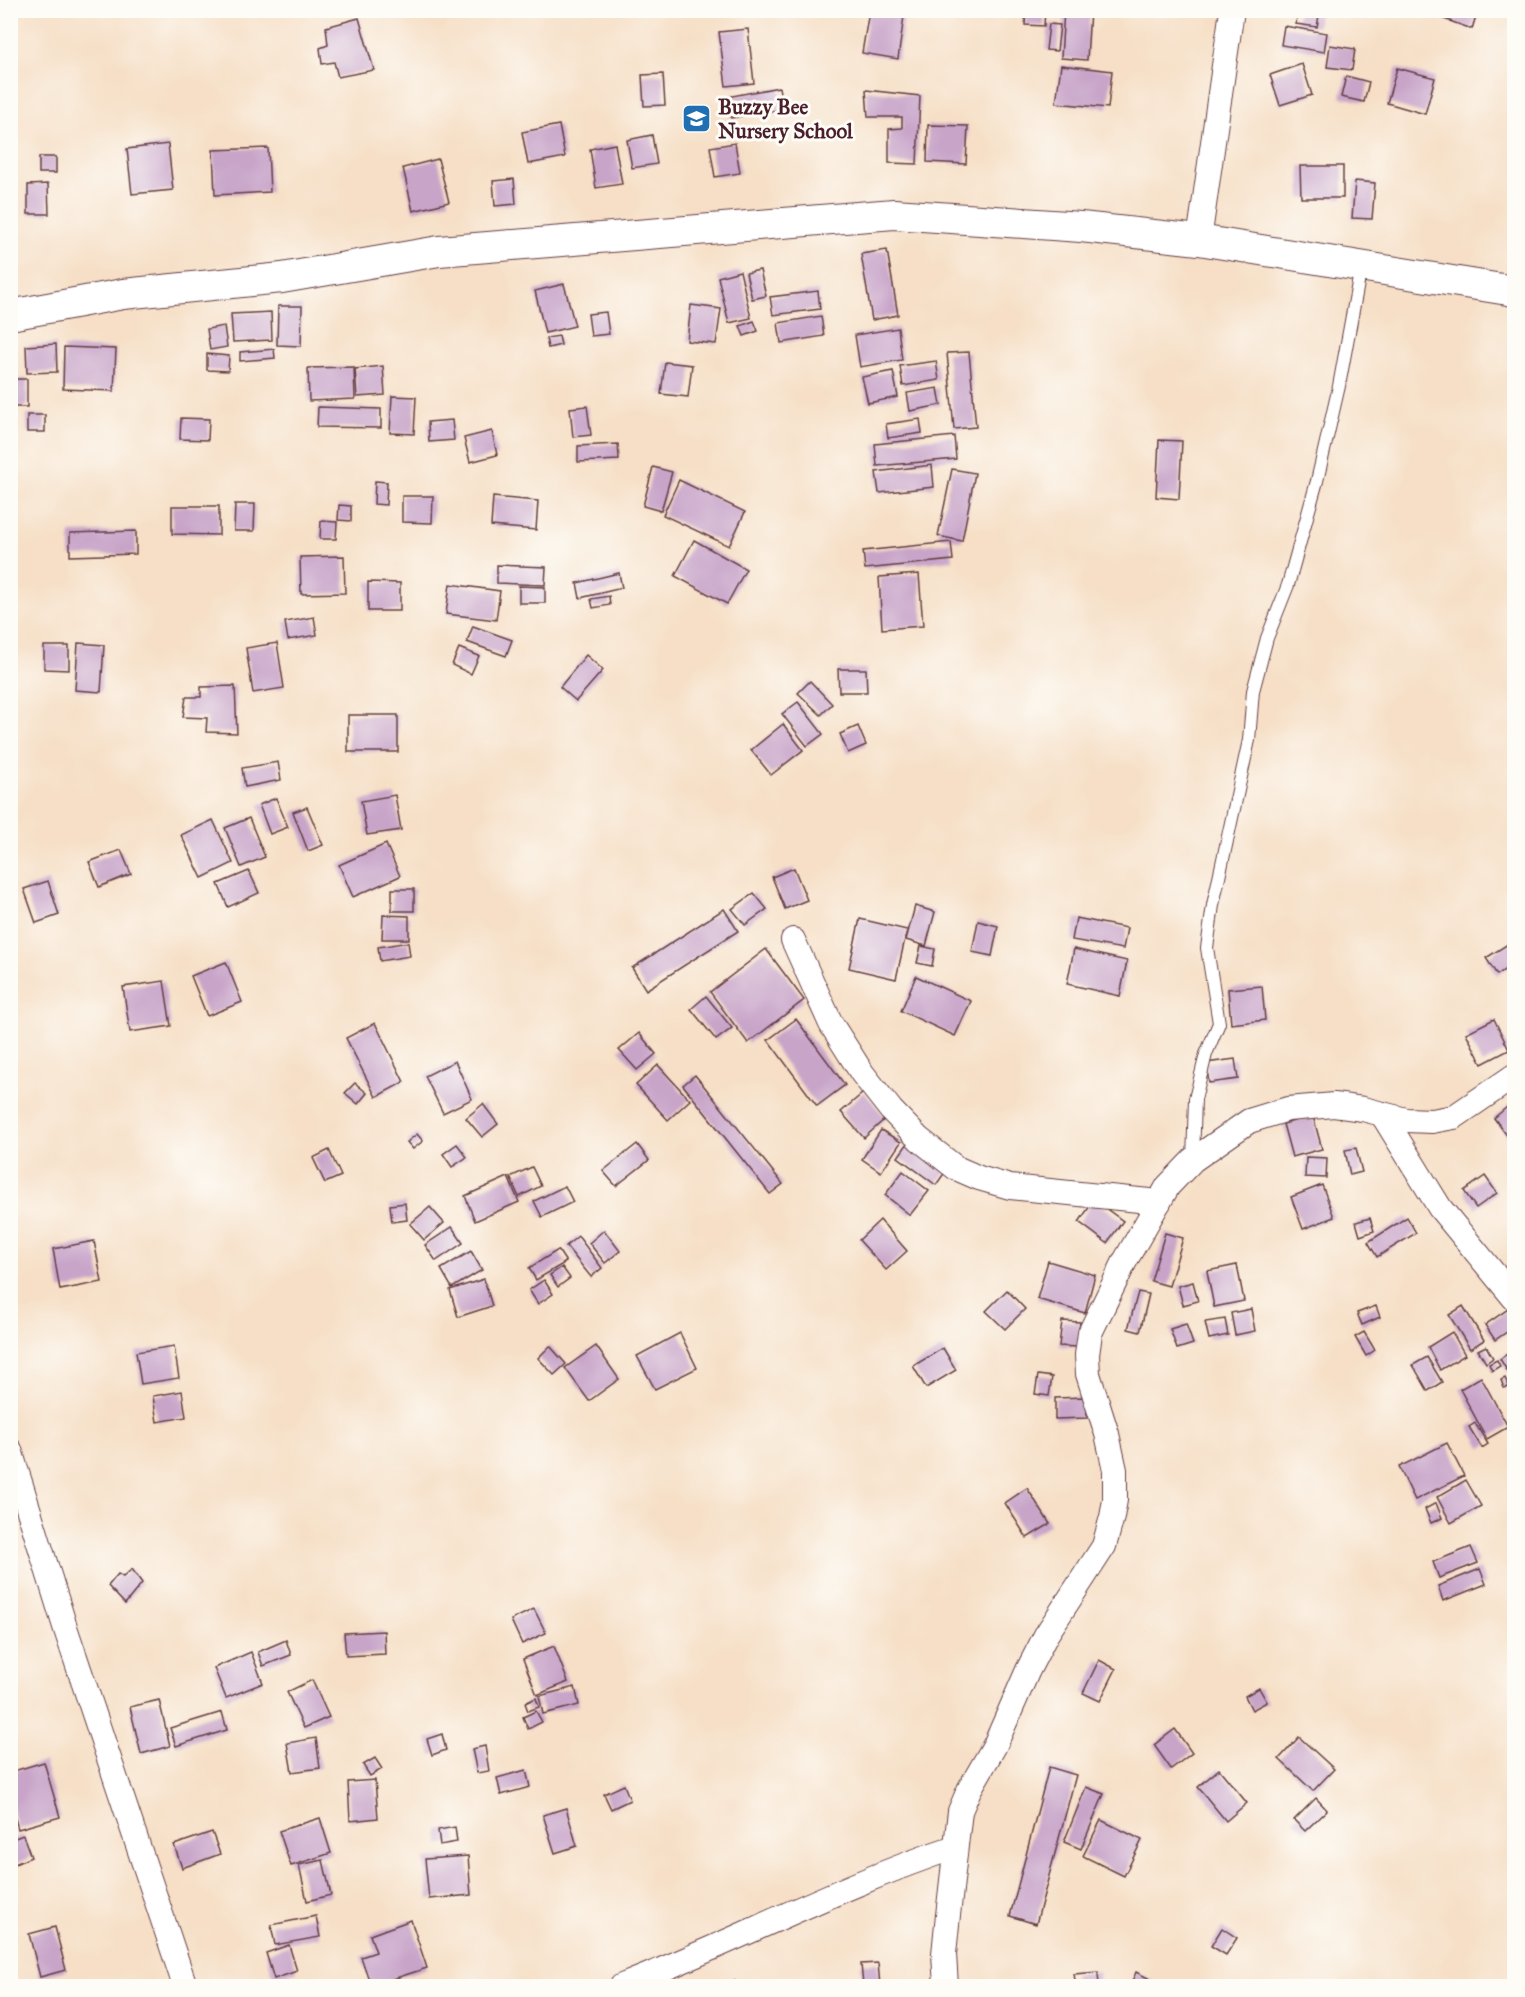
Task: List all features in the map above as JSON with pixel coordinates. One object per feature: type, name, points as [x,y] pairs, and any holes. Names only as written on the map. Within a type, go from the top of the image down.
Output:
[{"type":"street","points":[[1199,240],[1232,10]]},
{"type":"street","points":[[10,315],[123,294],[282,278],[440,251],[894,214],[1081,227],[1199,240],[1515,291]]},
{"type":"street","points":[[793,940],[831,1024],[862,1073],[891,1110],[919,1139],[956,1168],[1010,1188],[1159,1202]]},
{"type":"street","points":[[946,1986],[944,1954],[960,1811],[969,1790],[995,1745],[1046,1635],[1104,1546],[1115,1500],[1115,1470],[1107,1434],[1088,1374],[1087,1355],[1090,1333],[1125,1261],[1168,1186],[1193,1160],[1249,1121],[1287,1109],[1334,1105],[1406,1120],[1432,1122],[1454,1117],[1515,1076]]},
{"type":"street","points":[[1382,1114],[1440,1208],[1515,1298]]},
{"type":"street","points":[[10,1450],[66,1630],[185,1986]]},
{"type":"street","points":[[622,1986],[896,1868],[955,1847]]},
{"type":"lane","points":[[1193,1160],[1195,1099],[1206,1054],[1220,1023],[1207,948],[1213,905],[1249,740],[1253,692],[1267,638],[1288,585],[1317,481],[1339,386],[1361,266]]},
{"type":"building","points":[[1026,10],[1045,10],[1044,26],[1025,25]]},
{"type":"building","points":[[1064,10],[1090,10],[1087,60],[1061,58]]},
{"type":"building","points":[[1298,10],[1320,10],[1317,27],[1296,24]]},
{"type":"building","points":[[1419,10],[1478,10],[1472,29]]},
{"type":"building","points":[[1486,10],[1504,10],[1503,16]]},
{"type":"building","points":[[869,11],[904,16],[898,59],[862,53]]},
{"type":"building","points":[[359,18],[374,70],[338,77],[334,62],[322,64],[320,48],[328,45],[326,27]]},
{"type":"building","points":[[1049,24],[1060,25],[1057,51],[1046,50]]},
{"type":"building","points":[[1284,26],[1327,33],[1324,52],[1281,45]]},
{"type":"building","points":[[748,29],[754,83],[726,86],[719,32]]},
{"type":"building","points":[[1330,45],[1355,49],[1352,70],[1327,67]]},
{"type":"building","points":[[1302,64],[1312,95],[1280,105],[1270,75]]},
{"type":"building","points":[[1061,65],[1112,71],[1108,108],[1056,103]]},
{"type":"building","points":[[1397,68],[1435,78],[1425,114],[1387,103]]},
{"type":"building","points":[[663,74],[665,105],[644,106],[642,75]]},
{"type":"building","points":[[1346,76],[1369,82],[1364,102],[1341,97]]},
{"type":"building","points":[[779,87],[783,109],[731,118],[727,97]]},
{"type":"building","points":[[866,90],[920,96],[917,164],[889,163],[889,129],[902,128],[902,117],[868,117]]},
{"type":"building","points":[[559,125],[565,157],[528,164],[522,132]]},
{"type":"building","points":[[928,125],[968,126],[966,164],[927,162]]},
{"type":"building","points":[[652,135],[657,164],[632,168],[627,140]]},
{"type":"building","points":[[735,143],[740,173],[715,177],[710,147]]},
{"type":"building","points":[[168,144],[173,190],[132,194],[127,149]]},
{"type":"building","points":[[615,144],[622,184],[596,188],[590,149]]},
{"type":"building","points":[[268,148],[270,192],[215,195],[213,150]]},
{"type":"building","points":[[39,157],[56,157],[56,173],[39,173]]},
{"type":"building","points":[[438,159],[449,202],[413,211],[403,168]]},
{"type":"building","points":[[1300,166],[1343,166],[1343,198],[1301,198]]},
{"type":"building","points":[[10,177],[15,177],[15,194],[10,194]]},
{"type":"building","points":[[514,179],[516,204],[495,206],[493,181]]},
{"type":"building","points":[[1355,181],[1375,183],[1372,219],[1352,218]]},
{"type":"building","points":[[48,184],[49,214],[28,214],[28,185]]},
{"type":"building","points":[[887,250],[898,315],[872,320],[861,254]]},
{"type":"building","points":[[760,270],[766,296],[752,299],[746,273]]},
{"type":"building","points":[[740,271],[751,318],[729,323],[718,277]]},
{"type":"building","points":[[564,284],[575,326],[545,333],[535,291]]},
{"type":"building","points":[[818,291],[820,309],[773,315],[770,297]]},
{"type":"building","points":[[691,305],[721,309],[716,344],[687,341]]},
{"type":"building","points":[[278,306],[302,306],[301,346],[277,345]]},
{"type":"building","points":[[271,312],[272,340],[233,342],[231,314]]},
{"type":"building","points":[[606,312],[609,334],[591,336],[588,314]]},
{"type":"building","points":[[821,316],[824,336],[781,343],[778,323]]},
{"type":"building","points":[[754,321],[758,331],[744,336],[740,326]]},
{"type":"building","points":[[224,326],[227,347],[210,350],[207,329]]},
{"type":"building","points":[[898,328],[902,360],[860,367],[855,335]]},
{"type":"building","points":[[559,336],[561,345],[548,348],[546,338]]},
{"type":"building","points":[[56,344],[57,372],[27,373],[26,346]]},
{"type":"building","points":[[64,347],[116,349],[114,391],[63,389]]},
{"type":"building","points":[[274,349],[275,358],[240,361],[240,352]]},
{"type":"building","points":[[969,352],[976,427],[954,429],[947,353]]},
{"type":"building","points":[[207,354],[229,356],[228,371],[207,370]]},
{"type":"building","points":[[936,361],[939,380],[903,386],[900,366]]},
{"type":"building","points":[[665,362],[692,365],[688,397],[661,394]]},
{"type":"building","points":[[383,366],[385,395],[357,397],[355,369]]},
{"type":"building","points":[[354,367],[355,399],[309,401],[308,368]]},
{"type":"building","points":[[893,371],[898,397],[868,403],[862,377]]},
{"type":"building","points":[[10,379],[27,379],[27,407],[10,407]]},
{"type":"building","points":[[938,388],[941,405],[910,411],[907,393]]},
{"type":"building","points":[[392,396],[416,397],[414,434],[390,433]]},
{"type":"building","points":[[587,406],[591,435],[573,437],[570,408]]},
{"type":"building","points":[[318,407],[381,409],[381,428],[317,427]]},
{"type":"building","points":[[27,415],[45,415],[45,432],[27,432]]},
{"type":"building","points":[[181,418],[209,419],[208,440],[180,439]]},
{"type":"building","points":[[920,419],[922,433],[888,438],[886,424]]},
{"type":"building","points":[[452,420],[454,440],[429,442],[428,422]]},
{"type":"building","points":[[492,431],[497,455],[470,462],[464,438]]},
{"type":"building","points":[[954,436],[956,459],[877,466],[875,444]]},
{"type":"building","points":[[1159,440],[1182,441],[1179,499],[1156,497]]},
{"type":"building","points":[[618,444],[619,460],[578,462],[578,446]]},
{"type":"building","points":[[932,465],[934,487],[879,493],[876,472]]},
{"type":"building","points":[[653,467],[672,472],[661,511],[643,506]]},
{"type":"building","points":[[952,469],[975,473],[962,541],[938,536]]},
{"type":"building","points":[[679,480],[745,512],[729,546],[663,515]]},
{"type":"building","points":[[375,481],[387,482],[386,505],[374,504]]},
{"type":"building","points":[[402,496],[433,496],[432,523],[402,522]]},
{"type":"building","points":[[493,497],[538,501],[536,530],[491,526]]},
{"type":"building","points":[[235,504],[255,504],[254,531],[234,531]]},
{"type":"building","points":[[339,505],[351,506],[351,521],[338,520]]},
{"type":"building","points":[[172,506],[219,506],[219,535],[172,534]]},
{"type":"building","points":[[321,521],[337,522],[336,539],[320,539]]},
{"type":"building","points":[[136,531],[136,554],[70,556],[70,533]]},
{"type":"building","points":[[694,540],[746,569],[727,604],[675,576]]},
{"type":"building","points":[[951,542],[953,560],[865,569],[863,551]]},
{"type":"building","points":[[344,556],[345,593],[301,594],[300,557]]},
{"type":"building","points":[[497,565],[546,567],[545,585],[497,583]]},
{"type":"building","points":[[619,573],[622,588],[580,598],[577,583]]},
{"type":"building","points":[[919,574],[923,626],[882,629],[879,577]]},
{"type":"building","points":[[368,582],[400,583],[400,611],[368,611]]},
{"type":"building","points":[[450,584],[500,591],[496,620],[446,614]]},
{"type":"building","points":[[519,586],[545,587],[545,603],[519,603]]},
{"type":"building","points":[[609,596],[610,605],[593,608],[591,599]]},
{"type":"building","points":[[314,617],[317,635],[288,640],[285,622]]},
{"type":"building","points":[[473,626],[512,640],[506,656],[467,642]]},
{"type":"building","points":[[78,643],[104,645],[101,692],[75,690]]},
{"type":"building","points":[[277,643],[284,688],[253,693],[246,648]]},
{"type":"building","points":[[44,646],[69,646],[69,670],[44,669]]},
{"type":"building","points":[[459,648],[479,656],[471,674],[452,665]]},
{"type":"building","points":[[586,655],[603,670],[576,701],[560,687]]},
{"type":"building","points":[[838,669],[866,669],[867,692],[839,692]]},
{"type":"building","points":[[810,681],[832,704],[821,715],[798,693]]},
{"type":"building","points":[[235,686],[237,733],[206,732],[207,718],[183,717],[186,697],[201,697],[201,687]]},
{"type":"building","points":[[798,702],[823,734],[807,746],[782,714]]},
{"type":"building","points":[[348,715],[398,715],[398,752],[348,752]]},
{"type":"building","points":[[783,724],[803,750],[771,775],[751,750]]},
{"type":"building","points":[[858,726],[866,745],[848,753],[840,734]]},
{"type":"building","points":[[278,762],[281,780],[245,787],[242,768]]},
{"type":"building","points":[[395,795],[401,830],[367,835],[361,801]]},
{"type":"building","points":[[276,798],[288,827],[270,834],[259,805]]},
{"type":"building","points":[[307,807],[323,845],[308,851],[293,812]]},
{"type":"building","points":[[249,818],[265,857],[241,867],[225,828]]},
{"type":"building","points":[[213,820],[233,863],[202,878],[181,835]]},
{"type":"building","points":[[386,844],[400,876],[353,897],[339,865]]},
{"type":"building","points":[[121,850],[131,874],[99,887],[89,862]]},
{"type":"building","points":[[794,868],[807,900],[785,909],[772,877]]},
{"type":"building","points":[[249,871],[259,893],[228,907],[218,884]]},
{"type":"building","points":[[48,881],[59,915],[36,923],[24,889]]},
{"type":"building","points":[[392,889],[414,889],[414,911],[392,911]]},
{"type":"building","points":[[754,893],[767,909],[745,925],[732,909]]},
{"type":"building","points":[[915,906],[935,912],[926,946],[906,940]]},
{"type":"building","points":[[724,909],[738,931],[646,990],[632,968]]},
{"type":"building","points":[[383,915],[409,916],[409,939],[382,939]]},
{"type":"building","points":[[1076,918],[1127,928],[1123,949],[1072,940]]},
{"type":"building","points":[[860,919],[907,930],[896,979],[849,968]]},
{"type":"building","points":[[978,921],[998,926],[992,956],[972,952]]},
{"type":"building","points":[[1514,940],[1514,963],[1497,975],[1486,958]]},
{"type":"building","points":[[408,942],[410,956],[380,961],[378,947]]},
{"type":"building","points":[[921,946],[935,949],[932,966],[917,963]]},
{"type":"building","points":[[766,949],[804,1000],[748,1043],[710,992]]},
{"type":"building","points":[[1074,949],[1127,961],[1120,996],[1067,984]]},
{"type":"building","points":[[226,962],[242,1002],[207,1016],[191,976]]},
{"type":"building","points":[[916,976],[971,1001],[955,1036],[901,1011]]},
{"type":"building","points":[[164,981],[171,1026],[130,1032],[123,987]]},
{"type":"building","points":[[1262,986],[1265,1020],[1231,1024],[1228,989]]},
{"type":"building","points":[[706,996],[732,1028],[716,1040],[691,1009]]},
{"type":"building","points":[[796,1019],[845,1085],[817,1106],[768,1040]]},
{"type":"building","points":[[1494,1019],[1509,1050],[1482,1064],[1466,1033]]},
{"type":"building","points":[[375,1023],[404,1082],[376,1097],[346,1038]]},
{"type":"building","points":[[639,1033],[656,1054],[637,1070],[619,1050]]},
{"type":"building","points":[[1235,1059],[1238,1079],[1209,1083],[1206,1063]]},
{"type":"building","points":[[455,1061],[472,1099],[443,1113],[425,1076]]},
{"type":"building","points":[[658,1065],[690,1100],[668,1120],[636,1085]]},
{"type":"building","points":[[695,1075],[783,1184],[770,1194],[683,1085]]},
{"type":"building","points":[[355,1083],[367,1093],[358,1104],[345,1093]]},
{"type":"building","points":[[864,1092],[886,1118],[864,1138],[841,1112]]},
{"type":"building","points":[[1514,1101],[1514,1145],[1494,1118]]},
{"type":"building","points":[[483,1104],[498,1124],[482,1137],[466,1118]]},
{"type":"building","points":[[1313,1116],[1322,1149],[1292,1157],[1283,1124]]},
{"type":"building","points":[[881,1130],[901,1142],[881,1172],[862,1159]]},
{"type":"building","points":[[417,1134],[423,1141],[413,1149],[407,1142]]},
{"type":"building","points":[[910,1140],[948,1168],[936,1185],[898,1157]]},
{"type":"building","points":[[457,1144],[467,1157],[452,1167],[443,1154]]},
{"type":"building","points":[[637,1144],[649,1160],[616,1186],[603,1171]]},
{"type":"building","points":[[1356,1148],[1362,1172],[1350,1175],[1345,1150]]},
{"type":"building","points":[[329,1150],[341,1176],[325,1183],[313,1158]]},
{"type":"building","points":[[1306,1157],[1327,1158],[1326,1178],[1305,1177]]},
{"type":"building","points":[[532,1167],[541,1186],[519,1197],[510,1177]]},
{"type":"building","points":[[903,1171],[929,1191],[910,1215],[885,1195]]},
{"type":"building","points":[[1485,1176],[1497,1193],[1476,1208],[1464,1191]]},
{"type":"building","points":[[508,1177],[519,1202],[475,1221],[465,1196]]},
{"type":"building","points":[[1322,1185],[1334,1217],[1303,1229],[1291,1197]]},
{"type":"building","points":[[565,1186],[573,1202],[542,1217],[534,1201]]},
{"type":"building","points":[[1094,1200],[1123,1221],[1107,1243],[1079,1222]]},
{"type":"building","points":[[405,1203],[407,1220],[392,1222],[390,1205]]},
{"type":"building","points":[[430,1207],[444,1223],[424,1240],[410,1224]]},
{"type":"building","points":[[1407,1217],[1416,1233],[1377,1257],[1368,1242]]},
{"type":"building","points":[[1370,1218],[1374,1231],[1360,1236],[1356,1222]]},
{"type":"building","points":[[880,1220],[907,1251],[886,1270],[859,1240]]},
{"type":"building","points":[[452,1227],[463,1243],[436,1261],[425,1245]]},
{"type":"building","points":[[604,1230],[620,1251],[605,1263],[589,1243]]},
{"type":"building","points":[[1165,1233],[1183,1238],[1169,1286],[1151,1281]]},
{"type":"building","points":[[578,1236],[602,1268],[591,1277],[566,1246]]},
{"type":"building","points":[[94,1241],[102,1282],[60,1290],[53,1249]]},
{"type":"building","points":[[558,1250],[566,1262],[536,1280],[529,1268]]},
{"type":"building","points":[[471,1251],[482,1270],[452,1288],[441,1269]]},
{"type":"building","points":[[1048,1261],[1095,1275],[1085,1313],[1037,1299]]},
{"type":"building","points":[[1237,1265],[1244,1301],[1214,1307],[1207,1271]]},
{"type":"building","points":[[562,1267],[570,1278],[558,1287],[550,1275]]},
{"type":"building","points":[[484,1279],[492,1306],[458,1317],[450,1290]]},
{"type":"building","points":[[544,1280],[553,1294],[538,1304],[529,1290]]},
{"type":"building","points":[[1193,1282],[1198,1301],[1183,1305],[1178,1286]]},
{"type":"building","points":[[1007,1290],[1025,1309],[1005,1329],[986,1311]]},
{"type":"building","points":[[1138,1292],[1149,1294],[1140,1332],[1128,1329]]},
{"type":"building","points":[[1514,1305],[1514,1327],[1495,1340],[1485,1325]]},
{"type":"building","points":[[1376,1306],[1380,1317],[1362,1325],[1357,1313]]},
{"type":"building","points":[[1463,1306],[1484,1340],[1470,1349],[1449,1315]]},
{"type":"building","points":[[1251,1309],[1255,1331],[1235,1335],[1231,1313]]},
{"type":"building","points":[[1225,1319],[1228,1335],[1209,1339],[1205,1322]]},
{"type":"building","points":[[1062,1321],[1080,1322],[1077,1347],[1059,1346]]},
{"type":"building","points":[[1186,1324],[1193,1344],[1177,1349],[1170,1329]]},
{"type":"building","points":[[1364,1332],[1375,1350],[1366,1356],[1355,1337]]},
{"type":"building","points":[[1452,1332],[1465,1355],[1440,1370],[1428,1347]]},
{"type":"building","points":[[680,1333],[697,1368],[655,1389],[637,1356]]},
{"type":"building","points":[[174,1346],[179,1378],[141,1384],[136,1352]]},
{"type":"building","points":[[550,1346],[566,1364],[554,1375],[538,1358]]},
{"type":"building","points":[[596,1346],[619,1379],[589,1401],[565,1368]]},
{"type":"building","points":[[1486,1346],[1493,1358],[1486,1363],[1478,1350]]},
{"type":"building","points":[[943,1348],[956,1370],[926,1388],[913,1366]]},
{"type":"building","points":[[1514,1349],[1514,1367],[1508,1372],[1500,1359]]},
{"type":"building","points":[[1427,1357],[1442,1382],[1428,1391],[1413,1365]]},
{"type":"building","points":[[1497,1360],[1500,1366],[1492,1371],[1489,1364]]},
{"type":"building","points":[[1038,1375],[1052,1377],[1049,1396],[1035,1394]]},
{"type":"building","points":[[1481,1377],[1508,1427],[1487,1439],[1460,1389]]},
{"type":"building","points":[[1505,1378],[1509,1387],[1504,1388],[1501,1380]]},
{"type":"building","points":[[182,1391],[186,1417],[157,1422],[153,1396]]},
{"type":"building","points":[[1087,1397],[1087,1418],[1055,1419],[1055,1398]]},
{"type":"building","points":[[1475,1423],[1488,1444],[1482,1448],[1469,1427]]},
{"type":"building","points":[[1447,1443],[1464,1476],[1415,1500],[1399,1467]]},
{"type":"building","points":[[1466,1480],[1481,1506],[1451,1523],[1437,1497]]},
{"type":"building","points":[[1027,1488],[1050,1524],[1027,1538],[1005,1503]]},
{"type":"building","points":[[1436,1503],[1442,1518],[1431,1523],[1425,1509]]},
{"type":"building","points":[[1471,1547],[1478,1563],[1439,1578],[1433,1562]]},
{"type":"building","points":[[132,1569],[142,1583],[125,1604],[108,1586],[118,1574],[123,1577]]},
{"type":"building","points":[[1480,1569],[1486,1584],[1443,1601],[1438,1586]]},
{"type":"building","points":[[534,1609],[546,1633],[522,1644],[511,1620]]},
{"type":"building","points":[[384,1631],[385,1654],[346,1656],[344,1633]]},
{"type":"building","points":[[286,1640],[291,1655],[263,1666],[258,1652]]},
{"type":"building","points":[[554,1646],[568,1682],[537,1695],[523,1659]]},
{"type":"building","points":[[251,1652],[263,1683],[226,1698],[214,1668]]},
{"type":"building","points":[[1099,1660],[1116,1669],[1100,1701],[1083,1693]]},
{"type":"building","points":[[312,1680],[329,1717],[304,1728],[287,1692]]},
{"type":"building","points":[[575,1687],[579,1705],[543,1714],[539,1696]]},
{"type":"building","points":[[1259,1688],[1267,1702],[1252,1710],[1245,1696]]},
{"type":"building","points":[[536,1698],[539,1707],[528,1711],[525,1703]]},
{"type":"building","points":[[159,1700],[170,1746],[141,1754],[130,1707]]},
{"type":"building","points":[[536,1711],[542,1722],[528,1729],[523,1717]]},
{"type":"building","points":[[222,1712],[227,1730],[176,1746],[170,1728]]},
{"type":"building","points":[[1175,1729],[1192,1753],[1171,1769],[1154,1745]]},
{"type":"building","points":[[442,1734],[446,1750],[432,1755],[427,1739]]},
{"type":"building","points":[[1299,1737],[1334,1769],[1313,1791],[1279,1759]]},
{"type":"building","points":[[316,1738],[320,1768],[292,1772],[287,1743]]},
{"type":"building","points":[[485,1746],[489,1771],[477,1773],[472,1749]]},
{"type":"building","points":[[375,1758],[382,1769],[370,1776],[363,1765]]},
{"type":"building","points":[[44,1762],[60,1817],[18,1829],[10,1801],[10,1772]]},
{"type":"building","points":[[1049,1767],[1076,1775],[1036,1924],[1010,1916]]},
{"type":"building","points":[[1219,1769],[1247,1803],[1226,1821],[1198,1787]]},
{"type":"building","points":[[526,1770],[530,1787],[501,1795],[497,1778]]},
{"type":"building","points":[[375,1780],[378,1818],[350,1821],[348,1782]]},
{"type":"building","points":[[624,1785],[630,1800],[611,1809],[604,1794]]},
{"type":"building","points":[[1086,1787],[1104,1794],[1081,1849],[1064,1842]]},
{"type":"building","points":[[1316,1798],[1327,1810],[1305,1831],[1294,1820]]},
{"type":"building","points":[[566,1808],[577,1846],[555,1853],[543,1815]]},
{"type":"building","points":[[320,1818],[331,1853],[291,1866],[279,1831]]},
{"type":"building","points":[[1101,1820],[1142,1840],[1124,1876],[1083,1856]]},
{"type":"building","points":[[455,1827],[457,1842],[440,1845],[438,1830]]},
{"type":"building","points":[[212,1832],[220,1854],[182,1868],[174,1845]]},
{"type":"building","points":[[23,1835],[31,1857],[15,1864],[10,1853],[10,1840]]},
{"type":"building","points":[[468,1856],[471,1895],[429,1899],[425,1859]]},
{"type":"building","points":[[323,1860],[331,1895],[307,1901],[299,1865]]},
{"type":"building","points":[[316,1916],[320,1937],[275,1945],[271,1925]]},
{"type":"building","points":[[411,1920],[427,1968],[371,1986],[361,1957],[376,1952],[370,1935]]},
{"type":"building","points":[[55,1927],[66,1970],[40,1977],[29,1934]]},
{"type":"building","points":[[1222,1928],[1237,1938],[1226,1955],[1211,1946]]},
{"type":"building","points":[[289,1945],[297,1971],[274,1979],[266,1953]]},
{"type":"building","points":[[878,1963],[880,1986],[863,1986],[861,1964]]},
{"type":"building","points":[[1098,1972],[1099,1986],[1076,1986],[1074,1974]]},
{"type":"building","points":[[1136,1972],[1154,1981],[1151,1986],[1141,1986],[1132,1982]]},
{"type":"building","points":[[735,1981],[737,1986],[719,1986]]},
{"type":"place","name":"Buzzy Bee Nursery School","points":[[697,119]]}]
